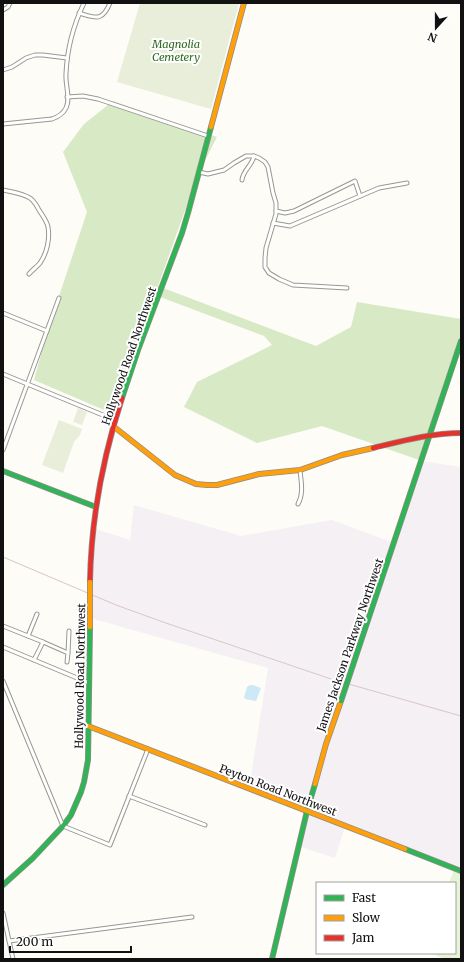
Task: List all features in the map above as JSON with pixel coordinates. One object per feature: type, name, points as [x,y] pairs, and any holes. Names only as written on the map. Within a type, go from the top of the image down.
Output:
[{"type":"street","points":[[3,10],[8,7],[10,3]]},
{"type":"street","points":[[3,124],[52,119],[63,113],[68,103],[66,76],[71,34],[84,3]]},
{"type":"street","points":[[79,13],[93,17],[100,16],[106,11],[110,3]]},
{"type":"street","name":"Hollywood Road Northwest","points":[[3,885],[33,858],[63,826],[76,805],[84,782],[88,760],[91,545],[103,467],[113,426],[131,369],[181,237],[244,3]]},
{"type":"street","points":[[3,70],[12,67],[34,55],[67,58]]},
{"type":"street","points":[[68,96],[98,98],[208,136]]},
{"type":"street","points":[[199,172],[208,174],[224,170],[246,156],[254,156],[265,162],[268,167],[276,203],[276,211],[266,248],[265,267],[269,273],[278,279],[293,285],[348,288]]},
{"type":"street","points":[[242,180],[244,173],[252,163],[254,156]]},
{"type":"street","points":[[276,211],[285,213],[294,211],[355,181],[360,196]]},
{"type":"street","points":[[273,223],[290,226],[379,188],[407,183]]},
{"type":"street","points":[[3,190],[30,198],[42,214],[48,226],[48,240],[45,252],[40,263],[29,274]]},
{"type":"street","points":[[3,450],[59,298]]},
{"type":"street","points":[[3,313],[47,330]]},
{"type":"street","name":"James Jackson Parkway Northwest","points":[[272,959],[307,811],[326,744],[461,341]]},
{"type":"street","points":[[3,374],[115,420]]},
{"type":"street","points":[[113,426],[175,475],[196,484],[207,485],[217,485],[260,474],[300,470],[342,455],[430,435],[461,433]]},
{"type":"street","points":[[3,437],[7,438]]},
{"type":"street","points":[[298,504],[302,492],[300,470]]},
{"type":"street","points":[[3,471],[96,507]]},
{"type":"street","points":[[28,636],[37,614]]},
{"type":"street","points":[[3,626],[68,653]]},
{"type":"street","points":[[67,662],[69,631]]},
{"type":"street","points":[[34,660],[43,642]]},
{"type":"street","points":[[3,647],[89,683]]},
{"type":"street","points":[[3,681],[63,826],[110,845],[148,749]]},
{"type":"street","name":"Peyton Road Northwest","points":[[88,726],[461,871]]},
{"type":"street","points":[[129,796],[205,825]]},
{"type":"street","points":[[3,913],[13,959]]},
{"type":"street","points":[[9,941],[192,917]]},
{"type":"shaded area","points":[[422,461],[461,467],[461,873],[345,827],[335,858],[298,846],[304,810],[249,789],[268,668],[83,616],[87,608],[87,575],[93,528],[130,540],[134,505],[241,536],[332,520],[394,543]]},
{"type":"green space","name":"Magnolia Cemetery","points":[[140,3],[239,3],[211,109],[117,82]]},
{"type":"green space","points":[[113,101],[217,137],[198,174],[158,286],[316,346],[351,327],[357,302],[461,319],[461,340],[422,461],[322,426],[257,443],[184,407],[197,382],[272,345],[264,336],[160,297],[148,326],[118,416],[34,380],[48,329],[87,212],[63,152],[84,124]]},
{"type":"green space","points":[[78,408],[87,412],[82,425],[73,422]]},
{"type":"green space","points":[[59,420],[82,429],[80,435],[74,442],[63,473],[42,465]]},
{"type":"green space","points":[[454,870],[461,873],[461,959],[445,959],[433,954],[456,954],[456,882],[449,882]]},
{"type":"water","points":[[250,685],[261,688],[256,701],[245,699],[244,697],[247,687]]},
{"type":"railway","points":[[3,557],[116,605],[163,622],[331,679],[461,716]]},
{"type":"traffic: fast","points":[[122,398],[138,350],[182,233],[211,127]]},
{"type":"traffic: fast","points":[[353,665],[461,341]]},
{"type":"traffic: fast","points":[[3,471],[96,507]]},
{"type":"traffic: fast","points":[[3,885],[33,858],[63,826],[71,815],[81,792],[88,760],[90,627]]},
{"type":"traffic: fast","points":[[341,701],[353,665]]},
{"type":"traffic: fast","points":[[272,959],[307,811],[315,784]]},
{"type":"traffic: fast","points":[[405,849],[461,871]]},
{"type":"traffic: slow","points":[[211,127],[244,3]]},
{"type":"traffic: slow","points":[[113,426],[175,475],[196,484],[207,485],[217,485],[259,474],[300,470],[342,455],[373,448]]},
{"type":"traffic: slow","points":[[90,582],[90,627]]},
{"type":"traffic: slow","points":[[315,784],[326,744],[341,701]]},
{"type":"traffic: slow","points":[[88,726],[405,849]]},
{"type":"traffic: jam","points":[[90,582],[93,535],[99,489],[109,443],[122,398]]},
{"type":"traffic: jam","points":[[373,448],[428,436],[461,433]]}]
